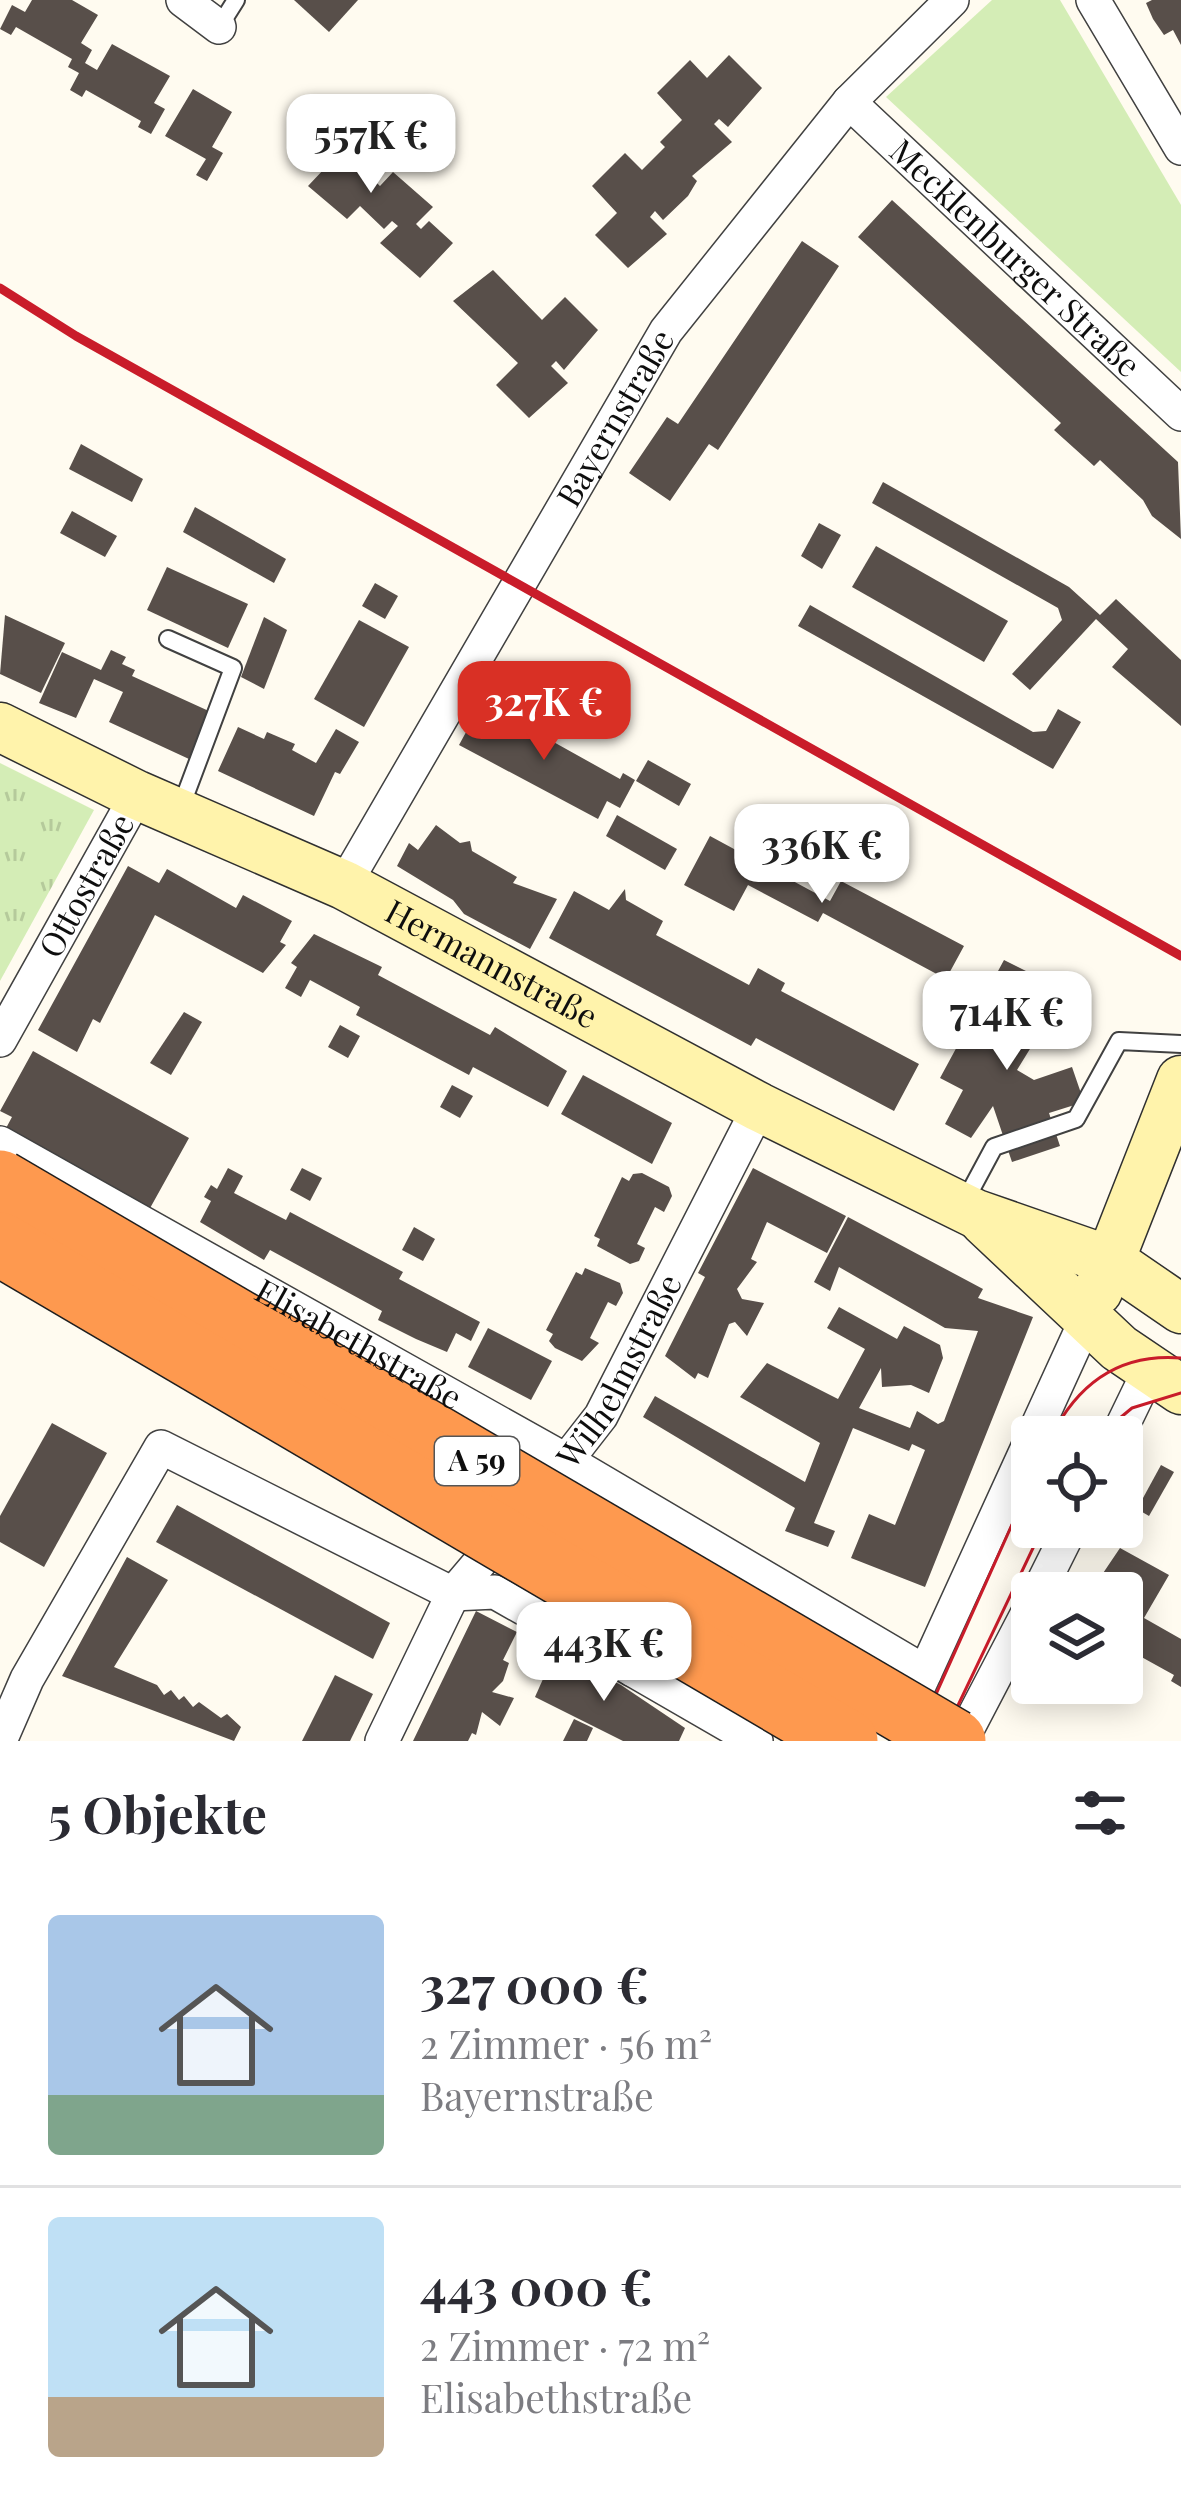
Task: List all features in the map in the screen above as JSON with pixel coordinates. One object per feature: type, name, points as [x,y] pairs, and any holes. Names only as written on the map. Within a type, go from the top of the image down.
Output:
[{"type":"highway","name":"A 59","points":[[0,1182],[957,1741]]},
{"type":"highway","name":"A 59","points":[[0,1244],[846,1741]]},
{"type":"street","points":[[183,0],[228,14]]},
{"type":"street","name":"Bayernstraße","points":[[344,885],[665,331],[849,102],[952,0]]},
{"type":"street","points":[[1093,0],[1181,148]]},
{"type":"street","name":"Mecklenburger Straße","points":[[849,102],[1181,414]]},
{"type":"street","name":"Hermannstraße","points":[[0,727],[158,804],[344,885],[759,1107],[969,1210],[1111,1262],[1179,1298]]},
{"type":"street","name":"Ottostraße","points":[[0,1040],[158,804]]},
{"type":"street","points":[[895,1741],[1087,1318],[1181,1080]]},
{"type":"street","name":"Wilhelmstraße","points":[[382,1741],[453,1594],[602,1416],[759,1107]]},
{"type":"street","name":"Elisabethstraße","points":[[0,1143],[567,1461],[925,1672]]},
{"type":"street","name":"Hermannstraße","points":[[969,1210],[1087,1318],[1165,1381]]},
{"type":"street","points":[[1135,1416],[1165,1381],[1179,1298]]},
{"type":"street","points":[[0,1741],[27,1679],[161,1447],[453,1594],[495,1592],[756,1741]]},
{"type":"street","points":[[633,1670],[715,1549]]},
{"type":"street","points":[[957,1741],[1011,1643]]},
{"type":"lane","points":[[158,804],[233,677],[233,668],[168,639]]},
{"type":"lane","points":[[969,1210],[994,1147],[1076,1119],[1119,1041],[1181,1044]]},
{"type":"green space","points":[[992,0],[1060,0],[1181,205],[1181,372],[886,97]]},
{"type":"green space","points":[[0,763],[94,810],[0,981]]},
{"type":"building","points":[[32,0],[72,0],[98,15],[81,43],[92,50],[85,63],[97,70],[112,44],[170,76],[154,103],[165,109],[151,134],[138,127],[141,121],[86,90],[82,97],[70,90],[79,73],[68,67],[72,59],[16,27],[11,35],[0,29],[12,5],[25,12]]},
{"type":"building","points":[[294,0],[358,0],[329,32]]},
{"type":"building","points":[[1181,0],[1181,45],[1173,30],[1164,35],[1153,19],[1146,3]]},
{"type":"building","points":[[729,55],[762,88],[728,127],[719,119],[714,124],[732,142],[692,176],[697,181],[688,196],[663,220],[655,211],[650,217],[667,234],[628,268],[595,235],[617,213],[592,186],[625,153],[642,170],[665,147],[660,142],[682,120],[657,93],[690,60],[707,78]]},
{"type":"building","points":[[193,89],[232,112],[212,147],[223,153],[207,181],[196,175],[206,159],[165,136]]},
{"type":"building","points":[[321,114],[360,148],[343,166],[348,171],[356,163],[380,186],[393,172],[433,207],[416,224],[421,229],[429,221],[453,243],[420,278],[380,243],[398,226],[392,221],[384,229],[360,206],[347,219],[308,186],[325,168],[320,163],[312,170],[289,148]]},
{"type":"building","points":[[892,200],[1178,462],[1181,539],[1152,516],[1143,500],[1100,460],[1094,466],[1054,430],[1061,423],[858,237]]},
{"type":"building","points":[[802,241],[839,266],[718,450],[709,444],[670,501],[629,473],[667,417],[678,424]]},
{"type":"building","points":[[493,270],[542,320],[565,297],[598,330],[564,370],[556,361],[551,366],[568,383],[529,418],[496,385],[518,363],[453,301]]},
{"type":"building","points":[[81,444],[143,479],[132,502],[69,469]]},
{"type":"building","points":[[883,482],[1069,587],[1100,615],[1116,599],[1181,660],[1181,726],[1112,667],[1128,649],[1096,619],[1030,690],[1012,674],[1062,620],[1058,608],[872,503]]},
{"type":"building","points":[[195,507],[286,559],[274,583],[183,532]]},
{"type":"building","points":[[72,511],[117,536],[105,557],[60,533]]},
{"type":"building","points":[[819,523],[841,535],[822,569],[801,556]]},
{"type":"building","points":[[876,546],[1008,621],[984,662],[852,587]]},
{"type":"building","points":[[167,567],[248,604],[228,648],[147,610]]},
{"type":"building","points":[[375,583],[398,596],[385,619],[362,606]]},
{"type":"building","points":[[810,605],[1033,732],[1046,731],[1058,709],[1081,722],[1053,769],[798,626]]},
{"type":"building","points":[[5,615],[65,643],[41,693],[0,674]]},
{"type":"building","points":[[264,617],[287,630],[264,689],[241,677]]},
{"type":"building","points":[[359,620],[409,647],[364,727],[314,699]]},
{"type":"building","points":[[111,650],[126,657],[122,664],[135,670],[132,676],[211,712],[189,759],[109,722],[123,692],[94,679],[76,718],[39,703],[62,652],[101,670]]},
{"type":"building","points":[[483,701],[506,714],[503,720],[548,744],[550,740],[620,779],[623,773],[635,780],[620,808],[607,801],[598,819],[459,745]]},
{"type":"building","points":[[238,727],[264,739],[267,732],[295,744],[292,750],[316,763],[336,729],[359,742],[340,774],[335,772],[314,816],[218,771]]},
{"type":"building","points":[[648,760],[691,784],[679,806],[636,781]]},
{"type":"building","points":[[617,815],[677,849],[665,870],[606,836]]},
{"type":"building","points":[[436,825],[460,843],[470,841],[472,851],[517,877],[513,883],[557,899],[530,949],[464,914],[453,900],[397,866],[409,843],[418,850]]},
{"type":"building","points":[[710,836],[830,901],[841,881],[964,946],[946,979],[823,913],[818,922],[748,885],[734,911],[684,885]]},
{"type":"building","points":[[128,866],[159,883],[167,869],[236,908],[243,895],[292,921],[280,942],[286,945],[263,973],[155,915],[100,1023],[93,1019],[77,1052],[38,1030]]},
{"type":"building","points":[[625,889],[626,900],[663,921],[656,935],[749,985],[758,968],[785,983],[781,991],[919,1064],[894,1111],[756,1038],[751,1046],[549,938],[574,891],[609,910]]},
{"type":"building","points":[[314,934],[382,967],[378,975],[490,1035],[495,1027],[567,1071],[548,1107],[473,1067],[469,1075],[356,1015],[360,1007],[310,980],[301,997],[285,988],[297,967],[291,963]]},
{"type":"building","points":[[1004,960],[1026,971],[1021,981],[1044,994],[1039,1005],[1015,992],[1005,1012],[1041,1031],[1017,1070],[1034,1080],[1072,1067],[1084,1102],[1049,1113],[1060,1146],[1012,1162],[993,1106],[971,1138],[945,1124],[963,1090],[940,1078]]},
{"type":"building","points":[[184,1012],[202,1022],[171,1075],[150,1063]]},
{"type":"building","points":[[340,1025],[360,1036],[348,1058],[328,1047]]},
{"type":"building","points":[[33,1051],[189,1138],[149,1210],[5,1130],[12,1117],[0,1111]]},
{"type":"building","points":[[583,1075],[672,1123],[652,1164],[561,1114]]},
{"type":"building","points":[[452,1085],[473,1096],[460,1118],[440,1107]]},
{"type":"building","points":[[228,1168],[243,1176],[234,1193],[286,1220],[290,1212],[403,1272],[399,1279],[480,1322],[471,1341],[456,1333],[447,1352],[416,1339],[378,1320],[382,1311],[270,1250],[264,1260],[200,1222],[211,1201],[204,1197],[211,1185],[217,1189]]},
{"type":"building","points":[[302,1168],[322,1178],[310,1201],[290,1190]]},
{"type":"building","points":[[753,1168],[846,1216],[827,1253],[767,1222],[751,1259],[757,1262],[737,1289],[742,1299],[764,1303],[747,1336],[735,1322],[729,1324],[708,1378],[698,1373],[695,1379],[665,1356],[705,1277],[698,1273]]},
{"type":"building","points":[[642,1173],[669,1187],[672,1196],[664,1212],[655,1207],[637,1244],[645,1248],[639,1261],[630,1264],[597,1246],[600,1239],[594,1236],[622,1177],[629,1181],[633,1174]]},
{"type":"building","points":[[848,1217],[983,1289],[978,1298],[1033,1317],[925,1587],[851,1558],[869,1514],[895,1525],[925,1450],[912,1444],[909,1451],[853,1428],[814,1523],[835,1531],[828,1547],[785,1531],[795,1508],[643,1417],[655,1396],[805,1482],[820,1443],[740,1397],[767,1363],[838,1399],[865,1349],[827,1328],[839,1307],[897,1339],[904,1326],[940,1345],[943,1358],[929,1393],[911,1385],[882,1387],[881,1368],[859,1408],[910,1428],[917,1411],[938,1424],[944,1421],[978,1331],[945,1328],[839,1267],[830,1291],[814,1282]]},
{"type":"building","points":[[414,1227],[435,1239],[423,1261],[402,1250]]},
{"type":"building","points":[[585,1268],[620,1283],[623,1293],[616,1306],[608,1302],[590,1338],[599,1343],[582,1361],[555,1348],[549,1341],[553,1334],[546,1330],[576,1272],[582,1275]]},
{"type":"building","points":[[488,1328],[552,1361],[531,1400],[468,1367]]},
{"type":"building","points":[[52,1423],[107,1453],[44,1567],[0,1542],[0,1516]]},
{"type":"building","points":[[1161,1465],[1174,1472],[1149,1516],[1143,1512],[1143,1498]]},
{"type":"building","points":[[177,1505],[390,1623],[373,1659],[156,1542]]},
{"type":"building","points":[[1120,1548],[1169,1575],[1144,1618],[1181,1639],[1181,1687],[1171,1681],[1174,1675],[1143,1658],[1143,1572],[1104,1572]]},
{"type":"building","points":[[127,1557],[168,1580],[114,1667],[157,1685],[164,1695],[171,1690],[193,1707],[199,1702],[221,1718],[227,1714],[241,1727],[234,1741],[62,1676]]},
{"type":"building","points":[[476,1611],[517,1632],[503,1660],[509,1663],[503,1681],[492,1692],[514,1698],[500,1726],[482,1712],[476,1735],[472,1733],[468,1741],[413,1741]]},
{"type":"building","points":[[555,1652],[621,1685],[685,1728],[679,1741],[623,1741],[535,1697]]},
{"type":"building","points":[[335,1675],[373,1694],[350,1741],[302,1741]]},
{"type":"building","points":[[574,1719],[593,1728],[587,1741],[563,1741]]},
{"type":"tram line","points":[[1063,1416],[1103,1375],[1139,1361],[1181,1358]]},
{"type":"tram line","points":[[1122,1416],[1132,1408],[1181,1393]]},
{"type":"tram line","points":[[915,1741],[1011,1527]]},
{"type":"tram line","points":[[941,1741],[1033,1548]]},
{"type":"railway","points":[[0,288],[76,336],[1181,956]]}]
